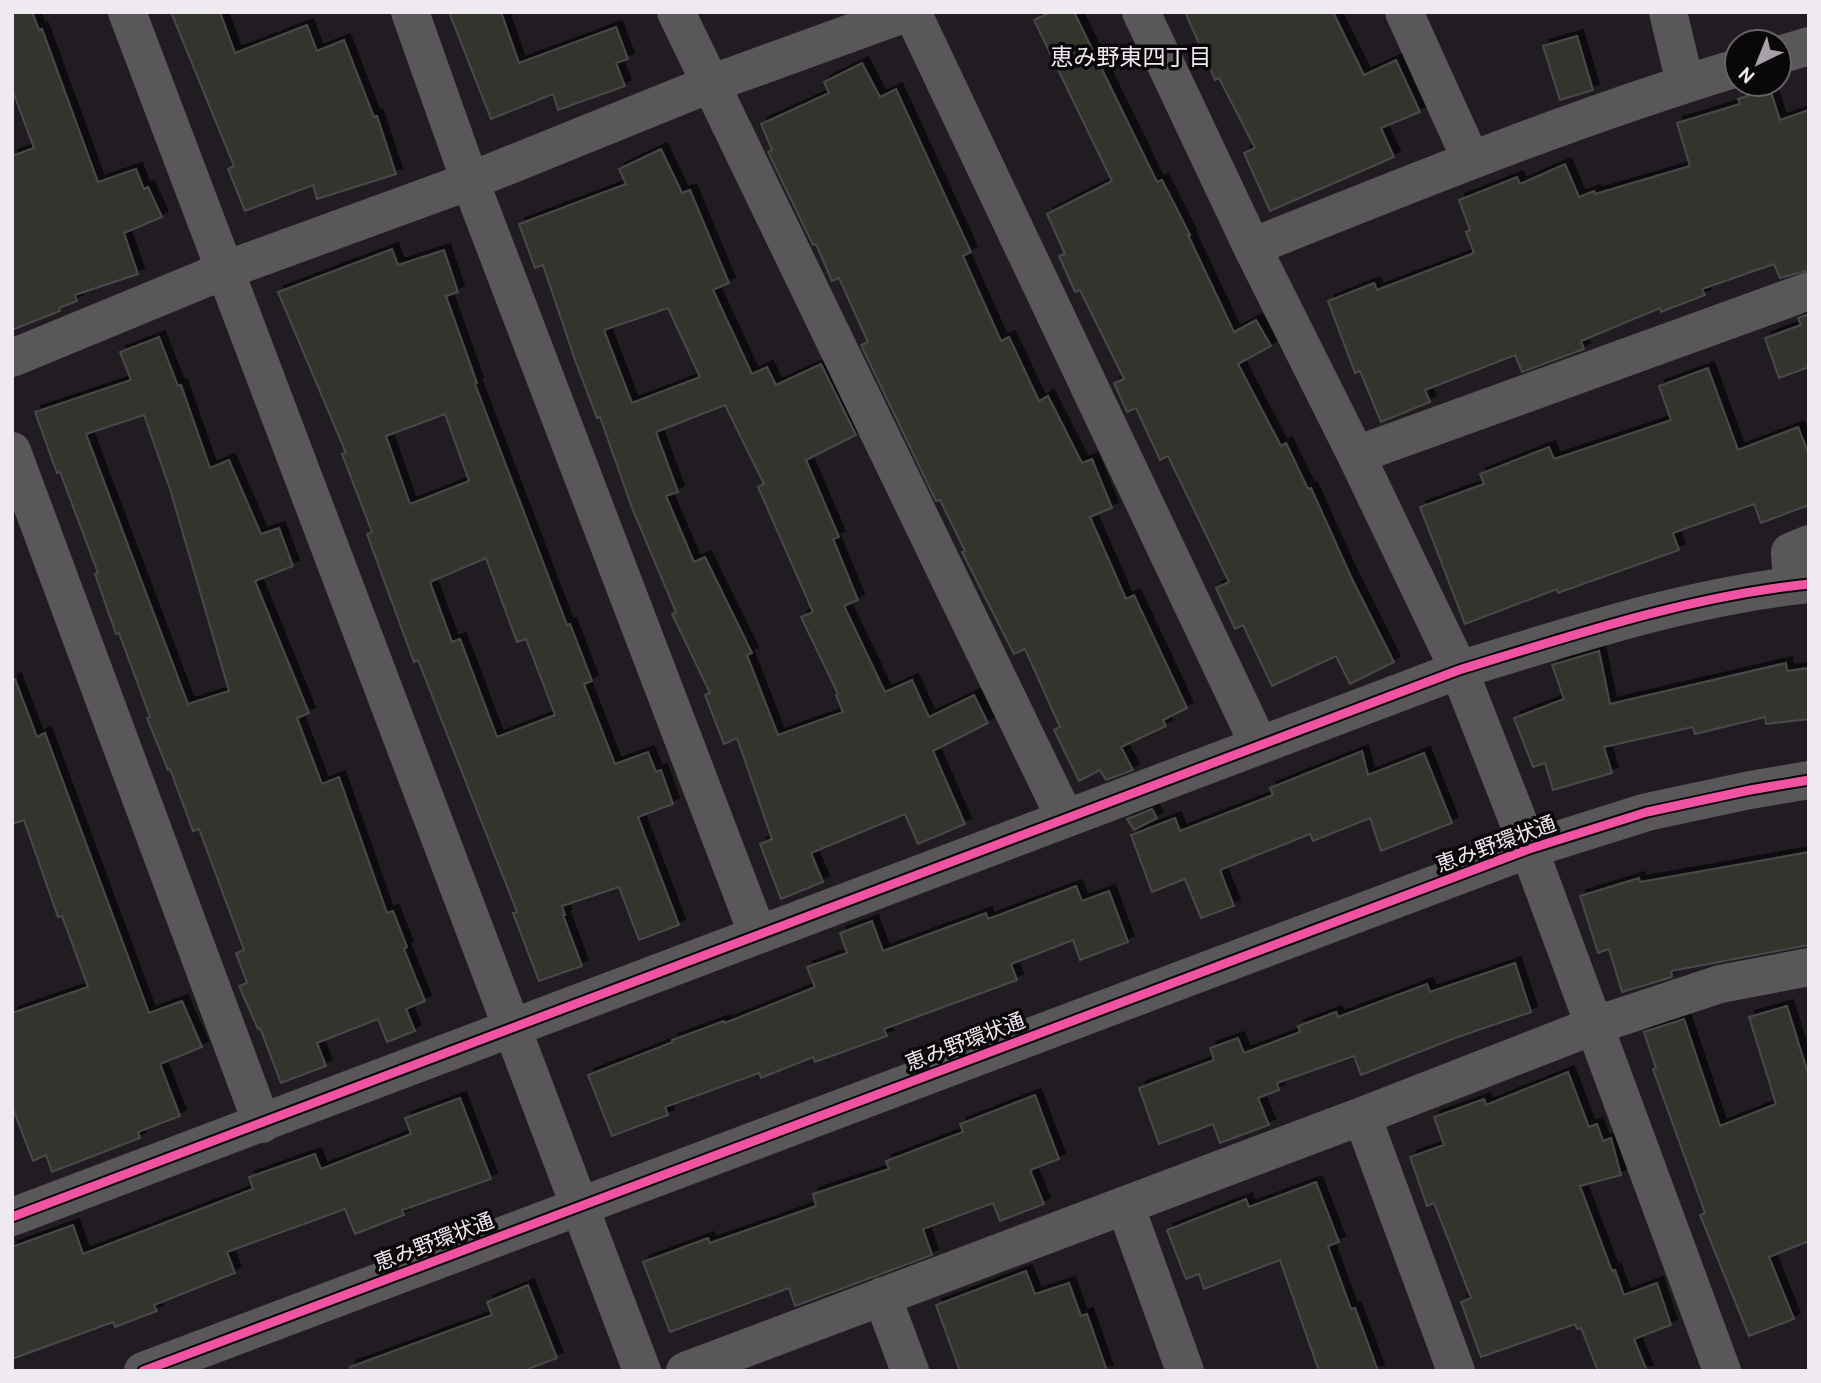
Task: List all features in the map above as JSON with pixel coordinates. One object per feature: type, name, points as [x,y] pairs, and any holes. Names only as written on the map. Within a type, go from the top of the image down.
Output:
[{"type":"street","points":[[127,12],[642,1371]]},
{"type":"street","points":[[410,12],[470,181],[758,935]]},
{"type":"street","points":[[676,12],[1065,818]]},
{"type":"street","points":[[12,358],[223,271],[470,181],[710,84],[911,12],[1259,745]]},
{"type":"street","points":[[1141,12],[1252,247],[1459,670],[1529,849],[1722,1371]]},
{"type":"street","points":[[1404,12],[1471,160]]},
{"type":"street","points":[[1668,12],[1685,83]]},
{"type":"street","points":[[1252,247],[1471,160],[1685,83],[1723,72]]},
{"type":"street","points":[[1356,455],[1809,291]]},
{"type":"street","points":[[12,451],[262,1124]]},
{"type":"street","points":[[15,1207],[262,1124],[1459,670],[1591,629],[1722,598],[1800,585],[1790,552],[1809,544]]},
{"type":"street","name":"恵み野環状通","points":[[143,1371],[1529,849],[1647,813],[1809,780]]},
{"type":"street","points":[[685,1371],[1593,1026],[1720,984],[1809,967]]},
{"type":"street","points":[[1362,1116],[1456,1371]]},
{"type":"street","points":[[1125,1205],[1185,1371]]},
{"type":"street","points":[[882,1296],[910,1371]]},
{"type":"building","points":[[12,12],[32,12],[39,30],[42,29],[98,182],[136,169],[144,189],[148,187],[162,217],[124,233],[138,274],[75,295],[77,301],[59,308],[60,311],[12,330],[12,156],[34,148],[12,89]]},
{"type":"building","points":[[171,12],[220,12],[235,53],[307,25],[317,51],[344,40],[374,117],[377,116],[396,174],[317,199],[313,185],[245,211],[228,169],[234,166]]},
{"type":"building","points":[[449,12],[501,12],[519,63],[616,27],[628,59],[616,63],[625,86],[558,110],[553,94],[491,119]]},
{"type":"building","points":[[1051,12],[1074,12],[1157,182],[1162,180],[1190,235],[1234,332],[1256,320],[1271,346],[1238,364],[1281,446],[1286,443],[1308,489],[1311,488],[1352,579],[1394,662],[1350,684],[1336,656],[1272,686],[1243,625],[1235,629],[1216,588],[1229,582],[1168,456],[1160,460],[1136,408],[1127,412],[1114,383],[1124,379],[1080,290],[1075,292],[1059,256],[1065,254],[1047,214],[1112,181],[1034,20]]},
{"type":"building","points":[[1185,12],[1333,12],[1364,75],[1396,60],[1420,112],[1381,128],[1394,157],[1270,211],[1244,153],[1255,148],[1219,78],[1215,80]]},
{"type":"building","points":[[1577,36],[1593,90],[1560,100],[1543,46]]},
{"type":"building","points":[[862,63],[880,97],[896,89],[971,252],[963,256],[1001,341],[1009,337],[1039,401],[1048,396],[1082,463],[1092,459],[1112,508],[1090,517],[1126,599],[1134,595],[1187,708],[1163,720],[1166,726],[1121,747],[1133,770],[1106,780],[1100,770],[1079,781],[1054,730],[1060,727],[1025,649],[1014,654],[861,345],[868,342],[839,278],[832,281],[816,244],[813,245],[768,152],[772,150],[761,124],[829,93],[824,82]]},
{"type":"building","points":[[1773,98],[1780,120],[1809,110],[1809,270],[1780,278],[1774,264],[1702,289],[1705,295],[1661,312],[1660,308],[1581,341],[1584,349],[1522,372],[1515,355],[1425,390],[1430,402],[1381,422],[1360,371],[1355,373],[1328,301],[1374,283],[1377,290],[1474,253],[1466,232],[1470,230],[1459,200],[1517,177],[1520,184],[1565,164],[1579,197],[1690,166],[1677,123],[1740,104],[1738,99]]},
{"type":"building","points":[[661,149],[682,193],[690,190],[729,283],[713,290],[752,374],[767,367],[776,385],[821,364],[856,435],[806,460],[839,537],[833,539],[858,600],[844,606],[885,692],[912,680],[929,717],[974,695],[988,723],[933,751],[965,824],[918,844],[905,814],[811,853],[823,882],[781,899],[760,844],[772,839],[737,738],[724,744],[705,695],[710,693],[672,614],[676,612],[632,508],[600,417],[597,418],[543,265],[535,268],[519,224],[626,184],[619,169]],"holes":[[[668,308],[700,377],[632,403],[604,330]],[[725,405],[764,484],[758,487],[813,612],[801,617],[838,694],[836,695],[843,712],[778,735],[747,655],[752,653],[705,557],[694,562],[666,496],[678,492],[656,432]]]},
{"type":"building","points":[[392,249],[398,265],[444,250],[458,292],[446,296],[477,383],[475,384],[567,625],[570,624],[592,681],[584,684],[615,764],[648,752],[656,772],[661,770],[673,804],[638,817],[679,925],[639,940],[619,887],[562,906],[582,966],[539,981],[513,913],[517,912],[418,660],[414,662],[367,534],[372,532],[342,454],[346,453],[278,292]],"holes":[[[445,414],[469,481],[410,504],[386,436]],[[486,558],[517,642],[526,639],[555,715],[497,737],[460,639],[452,642],[430,582]]]},
{"type":"building","points":[[1809,314],[1809,367],[1779,378],[1765,338],[1801,325],[1798,318]]},
{"type":"building","points":[[159,337],[178,386],[181,385],[210,468],[229,460],[261,534],[279,528],[293,566],[255,581],[309,713],[297,718],[322,784],[339,777],[387,913],[393,911],[407,947],[404,949],[425,1001],[406,1009],[415,1031],[387,1042],[378,1019],[317,1043],[326,1066],[281,1083],[260,1028],[258,1029],[239,986],[247,983],[236,953],[244,950],[199,829],[193,831],[147,718],[150,717],[95,574],[98,573],[35,412],[131,380],[120,352]],"holes":[[[144,415],[170,489],[229,691],[188,704],[86,434]]]},
{"type":"building","points":[[1708,368],[1738,450],[1798,427],[1809,455],[1809,505],[1761,523],[1754,504],[1673,533],[1679,550],[1558,593],[1557,589],[1465,624],[1420,507],[1484,484],[1480,474],[1549,447],[1554,459],[1671,420],[1659,386]]},
{"type":"building","points":[[1599,651],[1610,704],[1786,663],[1787,671],[1809,668],[1809,719],[1766,724],[1765,717],[1695,734],[1693,727],[1604,747],[1612,773],[1553,790],[1545,763],[1533,767],[1514,718],[1564,699],[1552,665]]},
{"type":"building","points":[[15,679],[37,737],[45,733],[149,1013],[182,1001],[202,1047],[160,1064],[180,1116],[138,1132],[140,1138],[52,1172],[46,1155],[33,1161],[12,1106],[12,1013],[88,987],[62,916],[58,917],[24,820],[12,824],[12,680]]},
{"type":"building","points":[[1362,751],[1368,775],[1424,753],[1452,823],[1381,851],[1370,818],[1313,841],[1310,834],[1220,870],[1234,906],[1201,918],[1185,879],[1152,892],[1131,835],[1175,818],[1180,831],[1273,795],[1270,788]]},
{"type":"building","points":[[1152,809],[1157,818],[1134,830],[1127,819]]},
{"type":"building","points":[[1809,852],[1809,945],[1671,971],[1672,977],[1622,992],[1609,949],[1598,953],[1580,896],[1639,878],[1640,882]]},
{"type":"building","points":[[1076,886],[1082,901],[1109,891],[1128,942],[1080,960],[1073,940],[1011,964],[1017,980],[884,1029],[887,1036],[815,1062],[813,1057],[761,1078],[759,1073],[665,1107],[668,1115],[612,1136],[588,1075],[673,1042],[672,1040],[724,1021],[725,1023],[815,987],[807,967],[847,953],[840,933],[872,921],[883,951],[986,913],[988,919]]},
{"type":"building","points":[[1515,963],[1531,1012],[1361,1075],[1354,1056],[1277,1083],[1279,1090],[1258,1098],[1269,1125],[1220,1143],[1213,1124],[1159,1144],[1139,1088],[1214,1060],[1210,1048],[1238,1038],[1244,1053],[1300,1032],[1298,1026],[1336,1012],[1338,1017],[1427,984],[1430,992]]},
{"type":"building","points":[[1787,1006],[1809,1077],[1809,1241],[1769,1257],[1794,1319],[1749,1336],[1700,1215],[1705,1213],[1653,1069],[1656,1068],[1644,1032],[1684,1019],[1720,1126],[1776,1104],[1749,1017]]},
{"type":"building","points":[[1568,1072],[1589,1127],[1597,1124],[1603,1141],[1611,1138],[1621,1175],[1580,1186],[1612,1271],[1615,1270],[1624,1295],[1657,1283],[1671,1325],[1634,1339],[1647,1371],[1598,1371],[1581,1328],[1577,1329],[1575,1324],[1481,1357],[1461,1302],[1471,1298],[1434,1203],[1427,1206],[1410,1157],[1444,1145],[1434,1117],[1484,1099],[1486,1105]]},
{"type":"building","points":[[1035,1095],[1059,1159],[1030,1170],[1044,1204],[1000,1221],[993,1203],[923,1229],[932,1255],[795,1306],[789,1288],[670,1332],[643,1262],[708,1238],[710,1243],[816,1206],[813,1194],[889,1169],[886,1161],[963,1132],[960,1124]]},
{"type":"building","points":[[460,1098],[491,1179],[402,1210],[404,1215],[355,1234],[345,1209],[227,1252],[235,1273],[154,1305],[157,1311],[115,1327],[113,1322],[12,1359],[12,1247],[73,1225],[83,1254],[253,1189],[249,1177],[315,1154],[321,1169],[411,1134],[405,1118]]},
{"type":"building","points":[[1316,1182],[1339,1242],[1328,1246],[1378,1371],[1319,1371],[1280,1260],[1204,1289],[1199,1274],[1186,1279],[1167,1230],[1246,1199],[1249,1207]]},
{"type":"building","points":[[1026,1271],[1035,1294],[1069,1283],[1081,1316],[1087,1314],[1107,1371],[960,1371],[936,1305]]},
{"type":"building","points":[[528,1285],[557,1358],[523,1371],[350,1371],[350,1367],[492,1315],[487,1302]]},
{"type":"cycle path","points":[[12,1217],[1459,670],[1676,607],[1809,584]]},
{"type":"cycle path","points":[[143,1371],[1529,849],[1647,812],[1809,780]]},
{"type":"district","name":"恵み野東四丁目","points":[[1131,57]]}]
